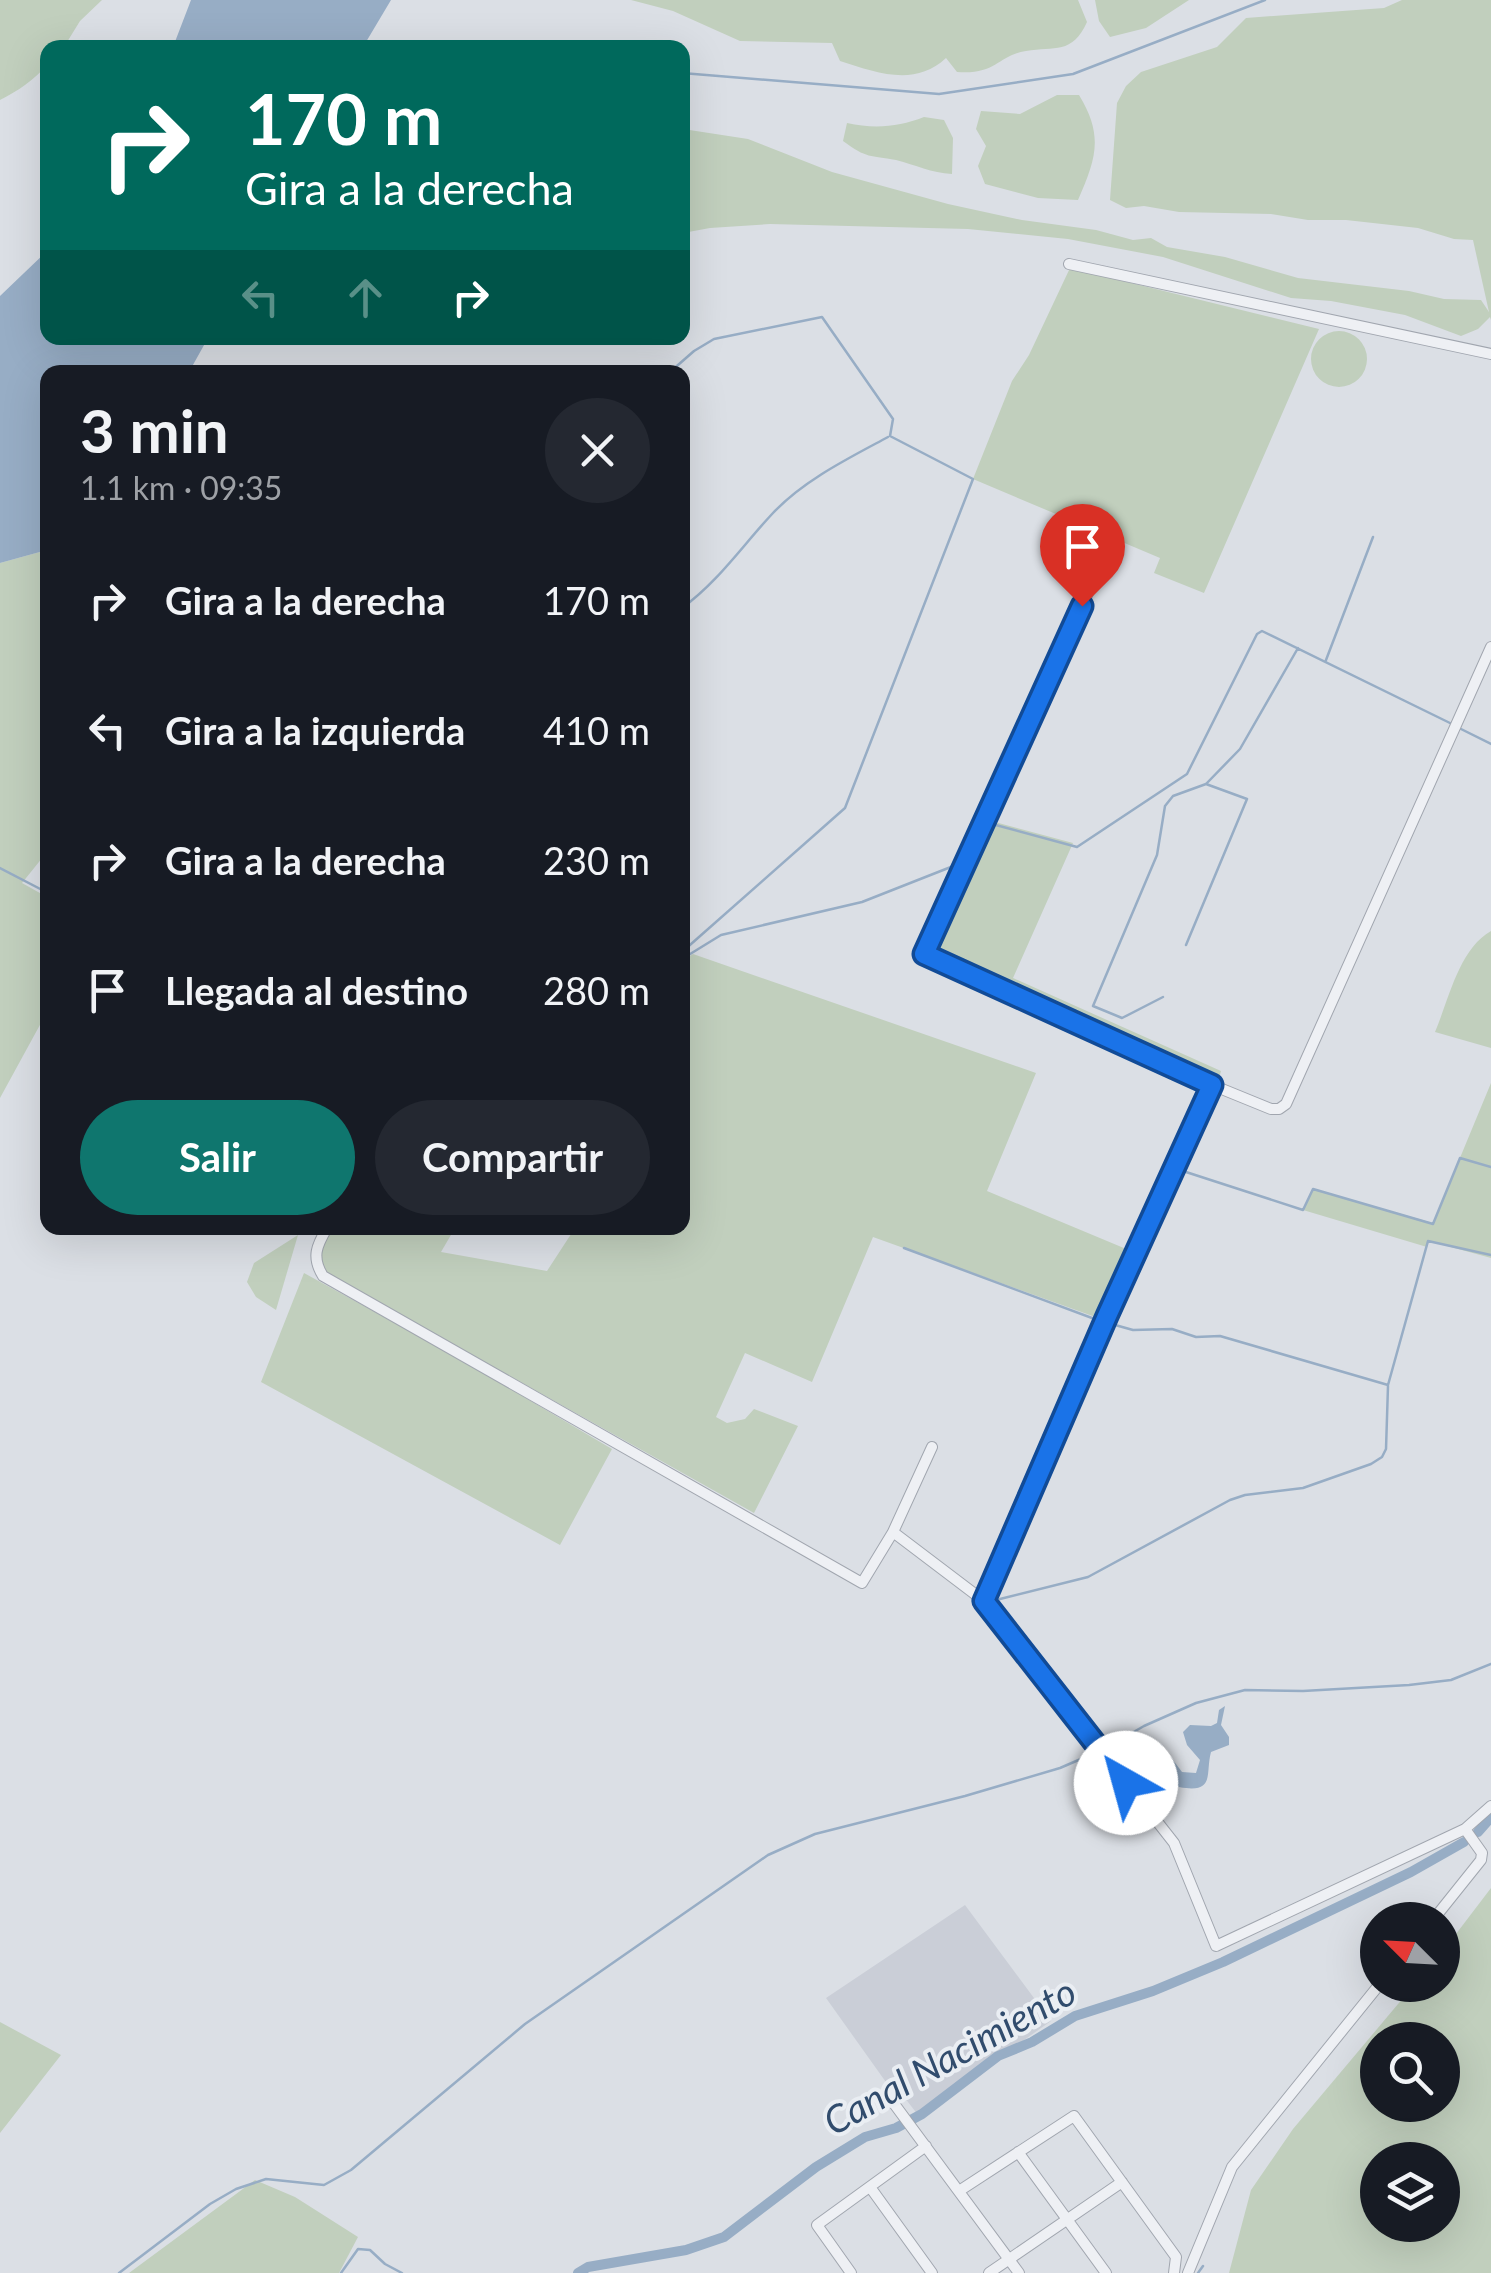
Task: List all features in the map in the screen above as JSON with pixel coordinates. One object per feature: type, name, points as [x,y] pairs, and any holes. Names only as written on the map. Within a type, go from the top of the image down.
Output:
[{"type":"street","points":[[1068,264],[1491,354]]},
{"type":"street","points":[[1098,571],[924,954],[1270,1108],[1279,1109],[1286,1104],[1491,647]]},
{"type":"street","points":[[984,1601],[1212,1085]]},
{"type":"street","points":[[323,1235],[315,1264],[322,1276],[862,1583],[893,1532],[932,1447]]},
{"type":"street","points":[[893,1532],[984,1601],[1174,1843],[1216,1946],[1465,1828],[1491,1806]]},
{"type":"street","points":[[1448,1902],[1482,1860],[1482,1853],[1465,1828]]},
{"type":"street","points":[[1188,2273],[1232,2167],[1365,2002]]},
{"type":"street","points":[[895,2105],[1019,2273]]},
{"type":"street","points":[[959,2191],[1074,2116],[1176,2257],[1174,2273]]},
{"type":"street","points":[[851,2273],[817,2225],[926,2146]]},
{"type":"street","points":[[1018,2152],[1106,2273]]},
{"type":"street","points":[[989,2273],[1122,2182]]},
{"type":"street","points":[[870,2187],[932,2273]]},
{"type":"shaded area","points":[[965,1905],[1051,2021],[918,2115],[898,2089],[893,2092],[826,1998]]},
{"type":"green space","points":[[0,0],[102,0],[80,21],[68,40],[40,40],[40,72],[0,100]]},
{"type":"green space","points":[[631,0],[1078,0],[1087,22],[1069,44],[1017,53],[981,71],[957,72],[946,58],[922,72],[895,75],[840,61],[832,43],[740,41],[673,11]]},
{"type":"green space","points":[[1095,0],[1189,0],[1146,28],[1110,37],[1099,21]]},
{"type":"green space","points":[[1402,0],[1491,0],[1491,320],[1490,317],[1478,329],[1461,336],[1405,315],[1291,298],[1163,257],[1068,239],[968,229],[770,224],[690,232],[690,130],[748,139],[832,172],[948,204],[1133,240],[1151,238],[1167,247],[1225,257],[1298,278],[1444,299],[1481,300],[1489,312],[1473,240],[1454,239],[1418,228],[1346,220],[1126,208],[1110,200],[1117,103],[1126,86],[1141,72],[1217,47],[1246,18],[1384,8]]},
{"type":"green space","points":[[1057,95],[1079,95],[1092,123],[1093,160],[1078,200],[1038,198],[985,184],[978,166],[986,146],[976,129],[981,111],[1020,114]]},
{"type":"green space","points":[[924,117],[944,120],[953,138],[952,174],[869,155],[843,141],[847,123],[886,126]]},
{"type":"green space","points":[[1070,268],[1319,329],[1204,593],[1154,573],[1160,558],[973,479],[1012,381],[1029,355]]},
{"type":"green space","points":[[1339,331],[1359,339],[1367,359],[1359,379],[1339,387],[1319,379],[1311,359],[1319,339]]},
{"type":"green space","points":[[40,552],[40,861],[22,883],[40,893],[40,1025],[0,1098],[0,563]]},
{"type":"green space","points":[[991,821],[1073,843],[1013,978],[1221,1071],[1218,1082],[930,950]]},
{"type":"green space","points":[[1491,931],[1491,1048],[1435,1032],[1463,962]]},
{"type":"green space","points":[[690,956],[1036,1073],[987,1191],[1131,1251],[1101,1319],[873,1237],[812,1382],[745,1353],[716,1417],[727,1423],[745,1419],[754,1409],[798,1426],[754,1513],[326,1273],[319,1251],[328,1235],[451,1235],[441,1252],[547,1271],[570,1235],[690,1235]]},
{"type":"green space","points":[[1491,1083],[1491,1258],[1429,1241],[1427,1247],[1303,1210],[1313,1189],[1433,1223]]},
{"type":"green space","points":[[298,1235],[276,1310],[256,1297],[247,1282],[254,1263]]},
{"type":"green space","points":[[304,1273],[612,1449],[560,1545],[261,1382]]},
{"type":"green space","points":[[1491,1888],[1491,2273],[1229,2273],[1251,2190],[1293,2129],[1360,2049],[1360,2122],[1460,2122],[1460,2022],[1383,2022],[1400,2002],[1460,2002],[1460,1929]]},
{"type":"green space","points":[[0,2022],[61,2055],[0,2133]]},
{"type":"green space","points":[[255,2180],[295,2197],[358,2237],[339,2273],[129,2273]]},
{"type":"water","points":[[191,0],[391,0],[367,40],[176,40]]},
{"type":"water","points":[[40,258],[40,345],[204,345],[193,365],[40,365],[40,552],[0,563],[0,296]]},
{"type":"water","points":[[1225,1706],[1221,1725],[1229,1745],[1211,1752],[1204,1785],[1179,1787],[1146,1763],[1149,1751],[1161,1744],[1182,1772],[1196,1773],[1200,1760],[1187,1745],[1183,1732],[1190,1725],[1217,1723],[1219,1710]]},
{"type":"waterway","points":[[690,74],[939,94],[1073,74],[1265,0]]},
{"type":"waterway","points":[[678,365],[714,339],[822,317],[893,419],[890,436],[973,479],[845,808],[690,945]]},
{"type":"waterway","points":[[690,602],[785,501],[828,470],[888,437]]},
{"type":"waterway","points":[[1326,660],[1373,537]]},
{"type":"waterway","points":[[992,824],[1077,847],[1187,774],[1257,634],[1262,631],[1452,724]]},
{"type":"waterway","points":[[1163,997],[1122,1018],[1093,1006],[1157,855],[1165,806],[1173,796],[1206,784],[1240,749],[1298,648]]},
{"type":"waterway","points":[[1461,729],[1491,744]]},
{"type":"waterway","points":[[1186,945],[1247,799],[1206,784]]},
{"type":"waterway","points":[[690,954],[721,935],[862,902],[961,863]]},
{"type":"waterway","points":[[0,868],[40,889]]},
{"type":"waterway","points":[[1186,1172],[1303,1210],[1313,1189],[1433,1224],[1460,1158],[1491,1167]]},
{"type":"waterway","points":[[1108,1323],[1133,1330],[1172,1329],[1196,1337],[1220,1336],[1388,1385],[1428,1241],[1491,1255]]},
{"type":"waterway","points":[[904,1248],[1100,1321]]},
{"type":"waterway","points":[[1000,1599],[1088,1577],[1230,1500],[1303,1488],[1371,1464],[1386,1449],[1388,1386]]},
{"type":"waterway","points":[[1104,1749],[1196,1703],[1245,1690],[1409,1685],[1451,1680],[1491,1664]]},
{"type":"waterway","points":[[119,2273],[236,2189],[266,2179],[324,2185],[351,2170],[525,2024],[768,1855],[815,1834],[965,1796],[1060,1768],[1097,1752]]},
{"type":"waterway","name":"Canal Nacimiento","points":[[1478,1832],[1491,1817]]},
{"type":"waterway","name":"Canal Nacimiento","points":[[578,2273],[588,2267],[686,2250],[724,2237],[816,2167],[865,2137],[896,2128],[922,2114],[998,2056],[1032,2042],[1075,2016],[1153,1991],[1223,1962],[1411,1872],[1464,1842]]},
{"type":"waterway","points":[[341,2273],[358,2249],[370,2250],[402,2273]]},
{"type":"waterway","points":[[1198,2273],[1203,2266]]},
{"type":"route","points":[[1082,606],[924,954],[1212,1085],[984,1601],[1126,1783]]}]
